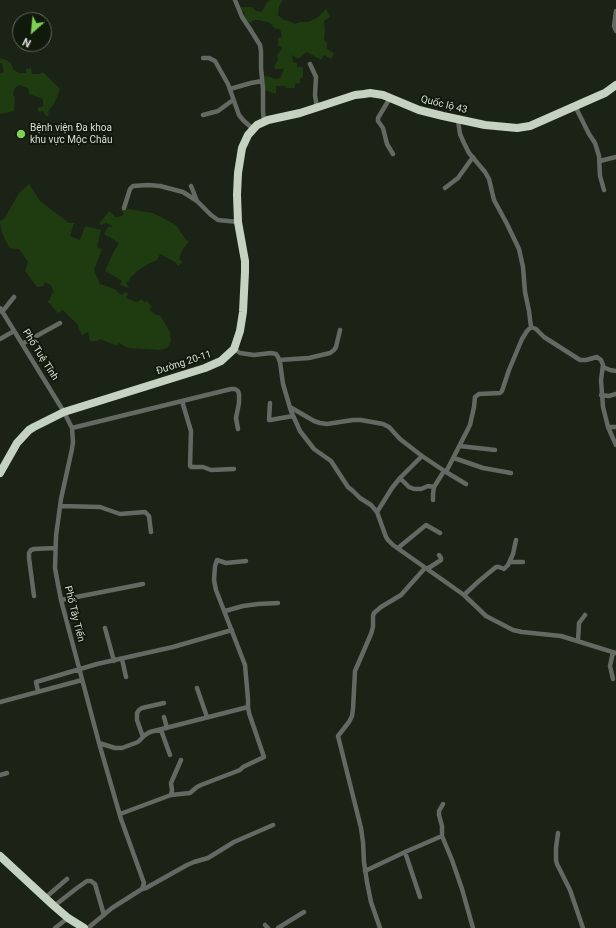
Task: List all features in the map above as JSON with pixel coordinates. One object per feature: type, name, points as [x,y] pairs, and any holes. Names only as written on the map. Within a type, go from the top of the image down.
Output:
[{"type":"highway","name":"Quốc lộ 43","points":[[264,121],[300,113],[364,94],[377,94],[419,110],[458,120],[485,125],[517,128],[530,126],[605,93],[616,85]]},
{"type":"highway","name":"Đường 20-11","points":[[0,472],[17,443],[29,430],[64,412],[221,362],[234,349],[240,331],[243,312],[245,272],[245,261],[238,222],[237,183],[240,158],[242,148],[248,135],[257,125],[264,121]]},
{"type":"highway","points":[[0,857],[44,898],[68,918],[84,928]]},
{"type":"street","points":[[235,2],[242,17],[260,45],[264,96],[264,121]]},
{"type":"street","points":[[616,11],[614,26],[616,31]]},
{"type":"street","points":[[203,58],[209,58],[215,61],[230,89],[241,118],[253,129]]},
{"type":"street","points":[[310,64],[316,77],[315,95],[318,108]]},
{"type":"street","points":[[230,89],[262,81]]},
{"type":"street","points":[[390,98],[378,118],[378,121],[387,144],[393,154]]},
{"type":"street","points":[[203,116],[218,111],[233,100]]},
{"type":"street","points":[[574,106],[599,153],[600,176],[604,190]]},
{"type":"street","points":[[458,120],[460,134],[464,143],[469,153],[489,179],[494,200],[519,249],[532,327],[544,337],[580,360],[595,357],[599,358],[603,362],[601,376],[603,408],[608,427],[616,445]]},
{"type":"street","points":[[445,188],[458,178],[473,157]]},
{"type":"street","points":[[600,161],[616,157]]},
{"type":"street","points":[[124,208],[130,189],[133,186],[160,186],[183,192],[197,201],[216,220],[238,222]]},
{"type":"street","points":[[191,186],[197,201]]},
{"type":"street","points":[[1,310],[14,297]]},
{"type":"street","name":"Phố Tuệ Tĩnh","points":[[1,310],[64,412]]},
{"type":"street","points":[[22,344],[60,323]]},
{"type":"street","points":[[433,500],[434,488],[454,458],[471,421],[476,395],[500,393],[502,391],[522,339],[527,331],[532,327]]},
{"type":"street","points":[[279,360],[309,358],[330,353],[336,347],[340,330]]},
{"type":"street","points":[[0,340],[14,331]]},
{"type":"street","points":[[234,349],[240,353],[254,355],[271,353],[276,354],[279,360],[283,384],[290,407],[300,431],[314,449],[331,461],[348,487],[360,498],[371,505],[377,512],[386,537],[390,542],[464,595],[486,616],[513,630],[554,634],[614,652],[610,666],[613,679]]},
{"type":"street","points":[[603,367],[616,371]]},
{"type":"street","points":[[72,428],[235,389],[239,394],[236,418],[238,429]]},
{"type":"street","points":[[602,395],[609,396],[616,394]]},
{"type":"street","points":[[182,401],[191,431],[190,466],[203,467],[212,470],[234,469]]},
{"type":"street","points":[[270,403],[269,420],[293,416]]},
{"type":"street","points":[[290,407],[320,423],[327,424],[361,420],[383,424],[389,427],[400,440],[422,456],[466,484]]},
{"type":"street","name":"Phố Tây Tiến","points":[[64,412],[72,428],[73,442],[60,506],[55,548],[55,568],[61,600],[99,743],[120,814],[143,879],[144,883],[142,889]]},
{"type":"street","points":[[608,427],[616,427]]},
{"type":"street","points":[[460,446],[495,450]]},
{"type":"street","points":[[377,512],[389,492],[400,478],[422,456]]},
{"type":"street","points":[[454,458],[483,468],[510,473]]},
{"type":"street","points":[[400,478],[409,487],[414,489],[421,489],[428,486],[434,488]]},
{"type":"street","points":[[60,506],[96,506],[120,514],[145,512],[149,516],[151,532]]},
{"type":"street","points":[[398,548],[426,525],[440,533]]},
{"type":"street","points":[[464,595],[496,567],[504,569],[511,562],[516,540]]},
{"type":"street","points":[[34,596],[28,558],[31,550],[55,548]]},
{"type":"street","points":[[380,928],[371,902],[365,871],[361,828],[338,736],[351,718],[353,709],[355,671],[372,630],[373,616],[378,609],[401,595],[426,569],[441,560],[442,558],[440,555]]},
{"type":"street","points":[[120,814],[171,795],[190,793],[201,785],[240,770],[243,767],[264,757],[250,717],[245,665],[215,585],[214,572],[216,561],[218,560],[226,563],[246,561]]},
{"type":"street","points":[[511,562],[523,562]]},
{"type":"street","points":[[61,600],[143,584]]},
{"type":"street","points":[[225,611],[243,606],[278,603]]},
{"type":"street","points":[[578,641],[579,623],[585,614]]},
{"type":"street","points":[[105,628],[114,661]]},
{"type":"street","points":[[38,691],[36,682],[79,669],[173,647],[232,630]]},
{"type":"street","points":[[122,659],[126,677]]},
{"type":"street","points":[[0,702],[82,680]]},
{"type":"street","points":[[197,688],[207,717]]},
{"type":"street","points":[[143,737],[137,720],[137,713],[142,708],[164,703]]},
{"type":"street","points":[[99,743],[115,748],[122,748],[138,742],[150,732],[248,707]]},
{"type":"street","points":[[164,717],[167,728]]},
{"type":"street","points":[[160,730],[170,755]]},
{"type":"street","points":[[171,795],[171,782],[181,760]]},
{"type":"street","points":[[0,775],[7,773]]},
{"type":"street","points":[[443,804],[439,811],[442,836],[457,874],[473,928]]},
{"type":"street","points":[[88,928],[142,889],[186,865],[208,858],[234,842],[273,825]]},
{"type":"street","points":[[558,833],[556,848],[557,864],[570,890],[583,928]]},
{"type":"street","points":[[365,871],[442,836]]},
{"type":"street","points":[[405,852],[420,897]]},
{"type":"street","points":[[44,898],[67,879]]},
{"type":"street","points":[[54,906],[87,881],[91,880],[95,884],[104,915]]},
{"type":"street","points":[[278,928],[304,912]]},
{"type":"street","points":[[55,928],[68,918]]},
{"type":"green space","points":[[270,0],[283,0],[279,6],[278,15],[284,20],[295,24],[300,22],[308,22],[317,18],[326,9],[330,17],[324,21],[324,39],[327,43],[327,49],[334,53],[331,59],[324,55],[321,60],[307,52],[298,59],[292,55],[293,62],[297,63],[297,67],[303,67],[303,77],[300,79],[300,83],[295,84],[295,88],[276,86],[276,94],[265,90],[264,76],[275,79],[280,78],[284,69],[275,69],[274,66],[278,60],[277,55],[282,47],[278,46],[278,38],[282,37],[280,29],[275,29],[270,23],[259,20],[254,20],[250,23],[245,19],[245,13],[241,10],[241,7],[252,7],[256,11],[262,12],[267,2]]},
{"type":"green space","points":[[0,58],[10,62],[14,70],[19,73],[26,73],[26,69],[31,68],[32,74],[39,74],[43,72],[60,89],[54,104],[49,110],[48,116],[46,116],[43,111],[38,112],[38,108],[43,106],[43,99],[29,94],[28,88],[19,85],[14,89],[14,111],[0,114],[0,73],[4,72],[2,63],[0,63]]},
{"type":"green space","points":[[29,184],[40,201],[69,223],[74,223],[70,236],[80,240],[85,226],[101,230],[97,247],[102,249],[94,270],[100,284],[115,289],[121,295],[126,292],[128,294],[126,298],[137,302],[142,299],[144,302],[147,301],[152,307],[149,309],[156,315],[160,315],[170,332],[171,341],[167,348],[160,350],[128,348],[119,343],[117,346],[100,339],[97,341],[90,341],[88,332],[82,335],[77,324],[63,310],[58,313],[47,301],[50,300],[51,294],[54,293],[51,285],[44,282],[44,286],[37,287],[25,271],[28,262],[19,249],[9,248],[2,233],[0,223],[0,221],[4,219],[19,193]]},
{"type":"green space","points":[[128,209],[153,213],[176,225],[186,240],[189,241],[182,251],[179,259],[183,262],[178,266],[175,262],[160,254],[157,260],[137,271],[129,279],[130,280],[126,283],[129,288],[120,285],[122,281],[105,271],[119,243],[104,234],[108,227],[112,226],[106,223],[102,225],[99,224],[109,211],[115,217],[122,216],[124,213],[120,210]]},
{"type":"place","name":"Bệnh viện Đa khoa khu vực Mộc Châu","points":[[21,134]]}]
